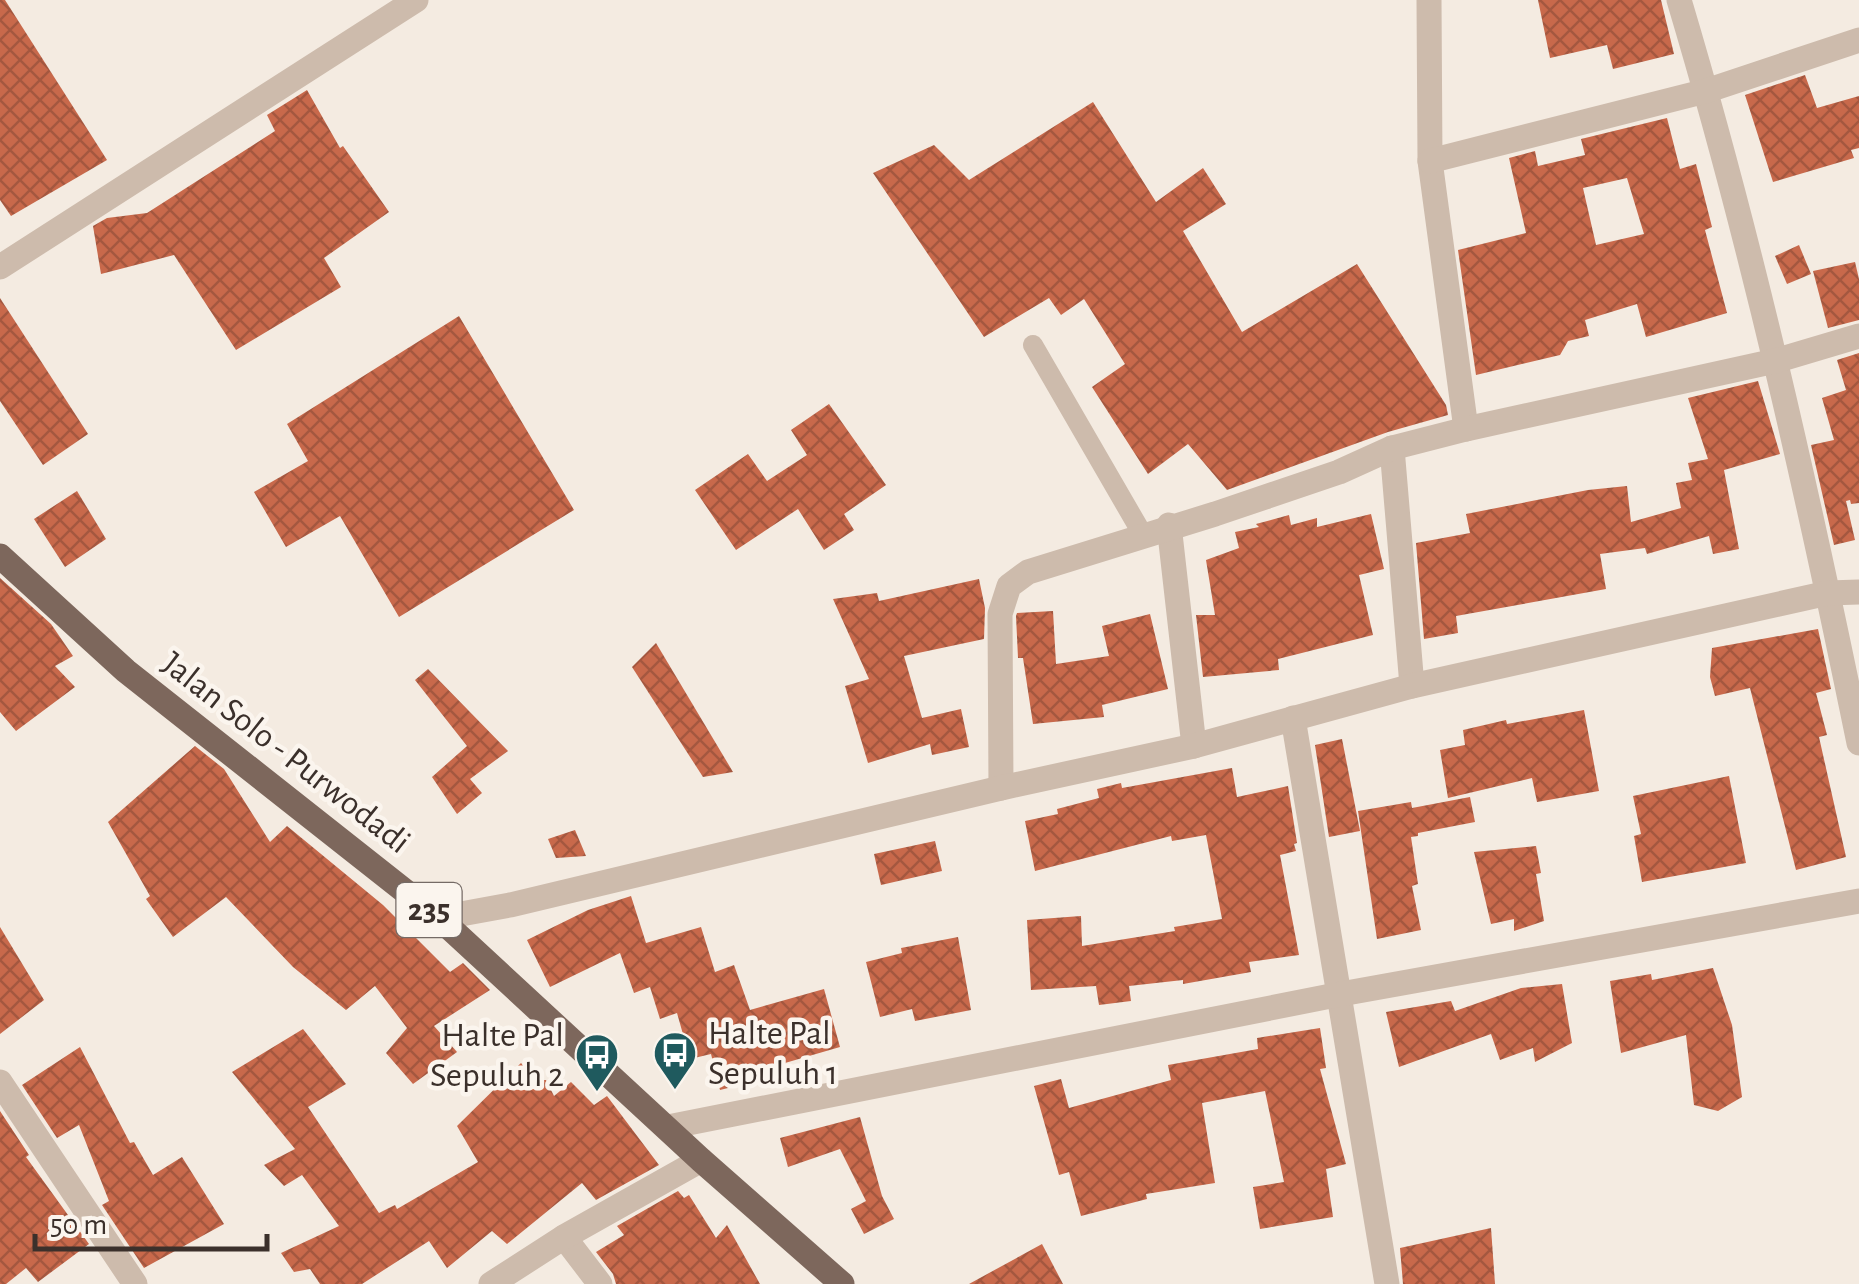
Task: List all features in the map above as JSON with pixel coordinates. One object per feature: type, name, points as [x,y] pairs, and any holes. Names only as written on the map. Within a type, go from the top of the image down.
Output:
[{"type":"main road","name":"Jalan Solo - Purwodadi","points":[[0,556],[126,670],[439,918],[701,1160],[842,1284]]},
{"type":"street","points":[[0,266],[416,0]]},
{"type":"street","points":[[1429,0],[1430,161],[1466,428]]},
{"type":"street","points":[[1679,0],[1775,361],[1859,744]]},
{"type":"street","points":[[1430,161],[1706,90],[1859,40]]},
{"type":"street","points":[[1002,788],[1000,614],[1009,586],[1042,566],[1215,514],[1338,472],[1392,448],[1466,428],[1775,361],[1859,336]]},
{"type":"street","points":[[1392,448],[1412,686]]},
{"type":"street","points":[[1169,526],[1194,746]]},
{"type":"street","points":[[439,918],[510,905],[1194,746],[1412,686],[1828,594],[1859,592]]},
{"type":"street","points":[[1293,718],[1387,1284]]},
{"type":"street","points":[[668,1127],[1341,994],[1859,901]]},
{"type":"street","points":[[0,1082],[135,1284]]},
{"type":"street","points":[[491,1284],[564,1236],[701,1160]]},
{"type":"street","points":[[564,1236],[600,1284]]},
{"type":"lane","points":[[1034,345],[1143,534]]},
{"type":"building","points":[[0,0],[5,0],[107,160],[11,216],[0,200]]},
{"type":"building","points":[[1538,0],[1661,0],[1674,54],[1613,69],[1607,45],[1550,58]]},
{"type":"building","points":[[1805,75],[1817,108],[1859,96],[1859,148],[1851,150],[1854,158],[1773,182],[1745,95]]},
{"type":"building","points":[[307,90],[340,148],[343,146],[389,212],[324,258],[341,287],[236,350],[174,255],[101,274],[93,226],[107,218],[147,213],[275,131],[267,115]]},
{"type":"building","points":[[1093,102],[1156,202],[1203,168],[1226,204],[1183,231],[1242,332],[1357,264],[1446,405],[1448,415],[1388,432],[1227,490],[1188,444],[1148,474],[1092,387],[1125,364],[1084,299],[1061,315],[1049,298],[984,337],[873,173],[934,145],[969,180]]},
{"type":"building","points":[[1667,118],[1680,169],[1696,164],[1712,227],[1705,230],[1727,313],[1646,337],[1637,304],[1585,320],[1589,336],[1568,341],[1560,355],[1476,375],[1458,250],[1526,233],[1509,158],[1535,151],[1538,166],[1585,155],[1581,139]],"holes":[[[1627,178],[1644,234],[1596,245],[1583,188]]]},
{"type":"building","points":[[1799,245],[1811,274],[1787,284],[1775,256]]},
{"type":"building","points":[[1855,262],[1859,320],[1828,328],[1813,271]]},
{"type":"building","points":[[0,298],[88,434],[43,465],[0,401]]},
{"type":"building","points":[[459,316],[574,510],[399,617],[340,516],[286,547],[254,492],[308,461],[287,424]]},
{"type":"building","points":[[1859,353],[1859,503],[1846,501],[1855,540],[1834,545],[1811,445],[1834,440],[1822,398],[1846,390],[1837,360]]},
{"type":"building","points":[[1758,381],[1780,454],[1724,470],[1739,549],[1713,554],[1709,536],[1647,554],[1645,548],[1600,554],[1606,589],[1456,616],[1458,633],[1424,639],[1416,543],[1470,533],[1466,514],[1588,490],[1627,486],[1631,522],[1681,508],[1676,483],[1692,480],[1688,463],[1708,459],[1688,398]]},
{"type":"building","points":[[829,404],[886,485],[844,514],[854,530],[824,550],[798,509],[736,550],[695,490],[748,454],[767,481],[807,455],[791,430]]},
{"type":"building","points":[[77,491],[106,539],[65,567],[34,519]]},
{"type":"building","points":[[1371,514],[1384,569],[1359,575],[1373,635],[1278,659],[1279,670],[1203,677],[1196,615],[1215,615],[1206,560],[1239,548],[1235,532],[1259,527],[1256,524],[1289,515],[1291,525],[1317,518],[1317,527]]},
{"type":"building","points":[[0,578],[51,624],[73,656],[55,666],[75,687],[16,731],[0,712]]},
{"type":"building","points":[[979,579],[985,608],[984,639],[904,656],[922,718],[961,709],[969,747],[932,755],[930,744],[868,763],[845,686],[869,679],[833,599],[877,593],[879,601]]},
{"type":"building","points":[[1053,611],[1056,664],[1109,656],[1102,626],[1150,614],[1168,689],[1102,705],[1104,717],[1033,724],[1023,658],[1018,658],[1016,616]]},
{"type":"building","points":[[1818,629],[1831,689],[1816,693],[1827,735],[1819,737],[1846,857],[1796,870],[1750,688],[1715,696],[1710,677],[1712,648]]},
{"type":"building","points":[[656,643],[733,772],[703,777],[632,667]]},
{"type":"building","points":[[428,669],[508,751],[470,779],[482,793],[457,814],[432,777],[467,746],[415,680]]},
{"type":"building","points":[[1584,710],[1599,791],[1537,802],[1532,778],[1448,798],[1440,750],[1465,745],[1463,730]]},
{"type":"building","points":[[1342,739],[1360,831],[1329,837],[1315,745]]},
{"type":"building","points":[[195,746],[224,769],[270,842],[287,826],[383,905],[450,972],[463,963],[490,990],[434,1026],[457,1052],[413,1084],[386,1053],[407,1028],[375,986],[346,1010],[293,967],[226,897],[173,937],[146,899],[150,896],[108,822]]},
{"type":"building","points":[[1232,768],[1237,797],[1288,786],[1297,843],[1296,851],[1280,855],[1299,955],[1249,962],[1251,972],[1183,984],[1183,980],[1129,986],[1131,1001],[1099,1005],[1096,986],[1031,990],[1027,920],[1081,916],[1082,946],[1222,919],[1206,835],[1172,841],[1171,836],[1035,871],[1025,821],[1058,814],[1057,809],[1099,798],[1097,789]]},
{"type":"building","points":[[1729,776],[1746,863],[1642,882],[1634,836],[1641,834],[1633,796]]},
{"type":"building","points":[[1470,797],[1475,822],[1411,837],[1418,884],[1412,886],[1421,930],[1377,939],[1358,811],[1411,802],[1412,808]]},
{"type":"building","points":[[575,830],[586,856],[556,858],[548,839]]},
{"type":"building","points":[[935,841],[942,871],[881,885],[874,854]]},
{"type":"building","points":[[1536,846],[1544,921],[1514,931],[1514,919],[1491,924],[1474,852]]},
{"type":"building","points":[[631,896],[646,943],[701,927],[715,972],[734,965],[750,1010],[824,989],[840,1047],[785,1063],[788,1073],[720,1090],[711,1054],[690,1059],[677,1013],[660,1019],[650,987],[634,993],[620,953],[550,987],[527,940],[588,910]]},
{"type":"building","points":[[0,927],[44,1000],[0,1034]]},
{"type":"building","points":[[958,937],[971,1010],[915,1021],[912,1009],[880,1017],[866,962],[902,953],[901,948]]},
{"type":"building","points":[[1713,968],[1732,1025],[1742,1097],[1718,1111],[1694,1105],[1686,1035],[1621,1053],[1610,981],[1651,974],[1652,980]]},
{"type":"building","points":[[1562,984],[1572,1043],[1535,1062],[1533,1048],[1500,1060],[1491,1034],[1399,1067],[1386,1012],[1451,1001],[1455,1011],[1521,988]]},
{"type":"building","points":[[1320,1028],[1326,1068],[1320,1069],[1346,1164],[1326,1169],[1333,1217],[1260,1229],[1253,1187],[1284,1182],[1265,1091],[1202,1103],[1215,1183],[1146,1194],[1147,1199],[1081,1216],[1069,1172],[1059,1175],[1034,1086],[1061,1079],[1069,1108],[1171,1080],[1168,1065],[1258,1049],[1257,1038]]},
{"type":"building","points":[[303,1029],[346,1084],[308,1107],[379,1213],[395,1205],[397,1209],[478,1162],[457,1126],[521,1063],[536,1080],[546,1080],[554,1096],[571,1082],[594,1105],[607,1096],[659,1165],[596,1200],[582,1183],[507,1244],[492,1231],[447,1268],[429,1241],[362,1284],[320,1284],[310,1269],[294,1272],[281,1253],[339,1226],[302,1175],[284,1186],[264,1165],[295,1149],[232,1072]]},
{"type":"building","points":[[80,1047],[130,1143],[134,1142],[153,1175],[182,1157],[224,1224],[144,1268],[102,1205],[109,1201],[79,1125],[57,1138],[22,1085]]},
{"type":"building","points":[[0,1111],[29,1155],[26,1157],[89,1244],[38,1282],[26,1268],[6,1284],[0,1284]]},
{"type":"building","points":[[860,1117],[882,1196],[894,1219],[864,1234],[851,1209],[866,1201],[840,1149],[788,1167],[780,1138]]},
{"type":"building","points":[[678,1191],[684,1198],[689,1195],[716,1238],[727,1225],[760,1284],[616,1284],[596,1252],[624,1235],[617,1226]]},
{"type":"building","points":[[1491,1228],[1495,1284],[1403,1284],[1400,1248]]},
{"type":"building","points":[[1042,1244],[1063,1284],[969,1284]]},
{"type":"place","name":"Halte Pal Sepuluh 1","points":[[675,1091]]},
{"type":"place","name":"Halte Pal Sepuluh 2","points":[[597,1093]]}]
